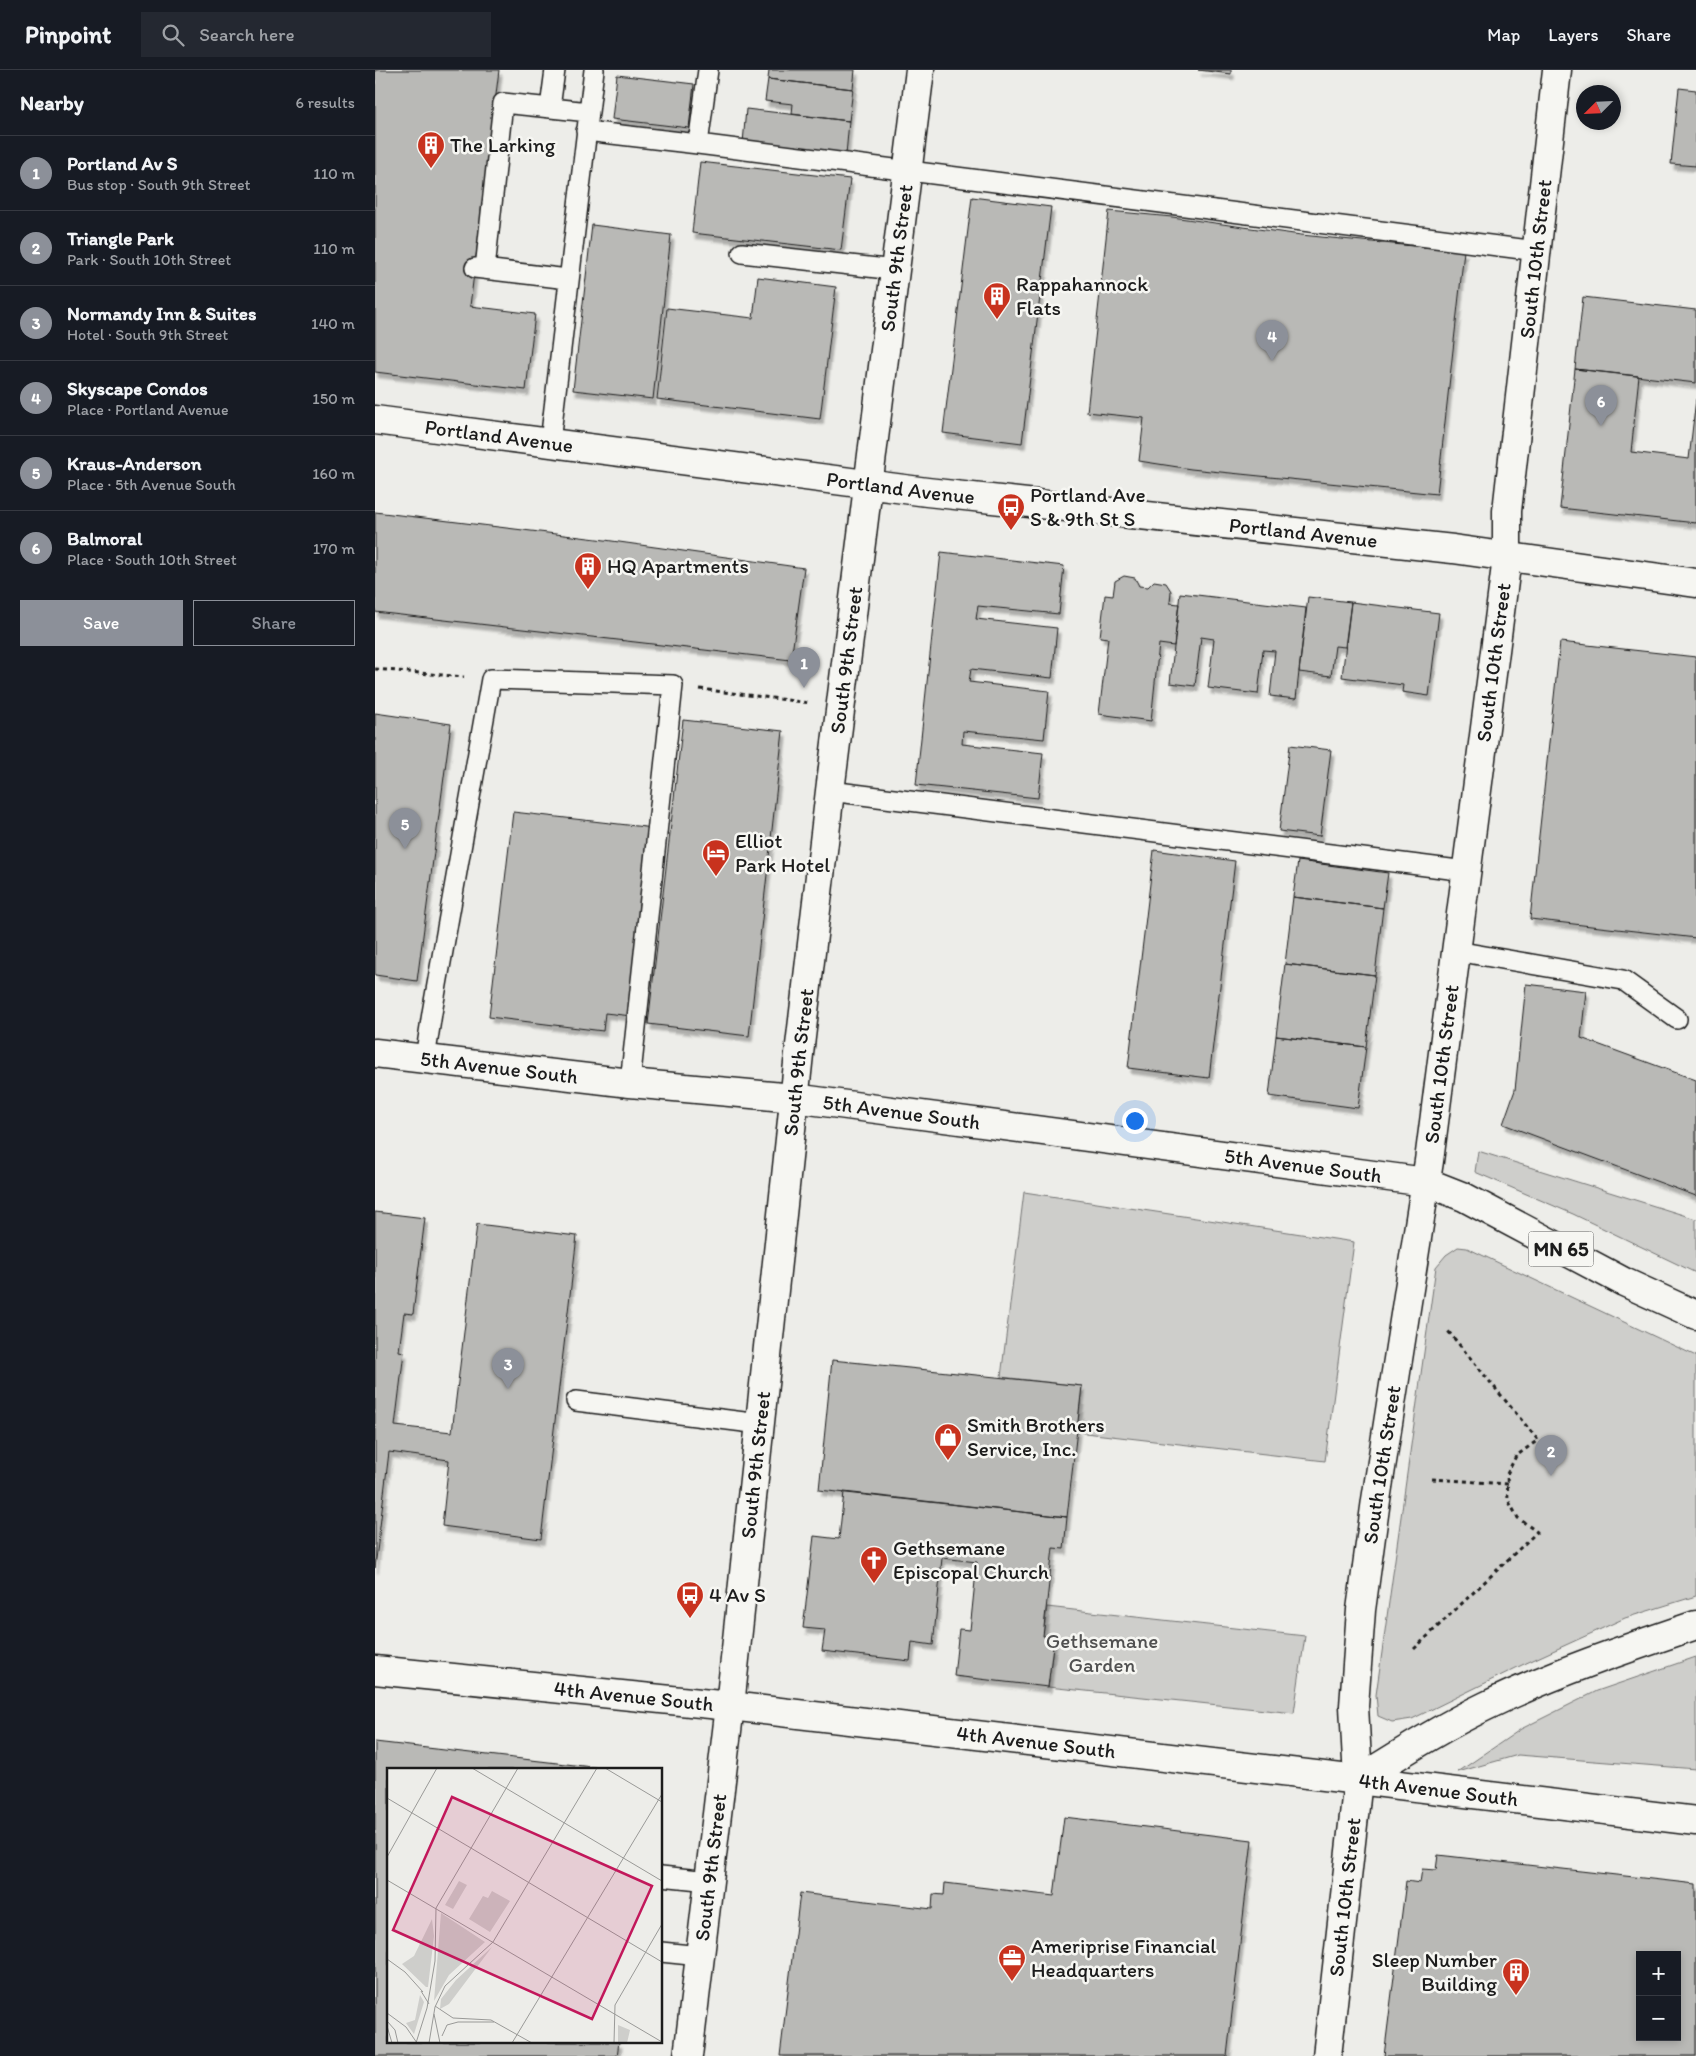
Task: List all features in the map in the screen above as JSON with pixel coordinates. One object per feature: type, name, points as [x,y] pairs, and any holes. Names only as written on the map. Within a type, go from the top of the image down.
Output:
[{"type":"main road","name":"South 9th Street","points":[[688,2056],[730,1706],[794,1098],[829,791],[920,70]]},
{"type":"main road","name":"South 10th Street","points":[[1327,2056],[1357,1780],[1355,1706],[1361,1610],[1426,1182],[1507,558],[1507,511],[1557,70]]},
{"type":"main road","name":"Portland Avenue","points":[[375,420],[869,484],[1453,549],[1696,583]]},
{"type":"main road","name":"5th Avenue South","points":[[375,1053],[630,1083],[794,1098],[1426,1182]]},
{"type":"main road","name":"MN 65","points":[[1426,1182],[1464,1197],[1624,1282],[1696,1315]]},
{"type":"main road","points":[[1357,1780],[1432,1735],[1486,1706],[1597,1659],[1696,1625]]},
{"type":"main road","name":"4th Avenue South","points":[[375,1670],[730,1706],[1696,1821]]},
{"type":"lane","points":[[550,108],[555,70]]},
{"type":"lane","points":[[550,442],[594,70]]},
{"type":"lane","points":[[698,144],[708,70]]},
{"type":"lane","points":[[568,279],[480,269],[503,103],[589,112]]},
{"type":"lane","points":[[586,131],[1537,251]]},
{"type":"lane","points":[[742,253],[895,270]]},
{"type":"lane","points":[[425,1059],[491,679],[673,685],[633,1040],[630,1083]]},
{"type":"lane","points":[[829,791],[1467,871]]},
{"type":"lane","points":[[1456,951],[1623,980],[1677,1019]]},
{"type":"lane","points":[[576,1401],[759,1424]]},
{"type":"lane","points":[[663,1876],[709,1881]]},
{"type":"lane","points":[[663,1952],[700,1956]]},
{"type":"path","points":[[375,669],[491,679]]},
{"type":"path","points":[[673,685],[798,702],[841,705]]},
{"type":"path","points":[[1414,1649],[1537,1532],[1518,1518],[1508,1500],[1507,1474],[1516,1456],[1538,1440],[1448,1331]]},
{"type":"path","points":[[1432,1479],[1508,1484]]},
{"type":"green space","points":[[1478,1151],[1696,1219],[1696,1273],[1573,1214],[1475,1172]]},
{"type":"green space","points":[[1024,1192],[1354,1242],[1325,1461],[1077,1432],[1082,1386],[1001,1377]]},
{"type":"green space","points":[[1458,1247],[1467,1248],[1696,1356],[1696,1596],[1625,1618],[1522,1665],[1412,1719],[1392,1722],[1378,1716],[1376,1695],[1436,1267],[1446,1255]]},
{"type":"green space","name":"Gethsemane Garden","points":[[1047,1607],[1305,1636],[1294,1713],[1048,1687],[1054,1638],[1043,1636]]},
{"type":"green space","points":[[1696,1657],[1696,1769],[1518,1755],[1458,1772],[1521,1729],[1597,1691]]},
{"type":"building","name":"The Larking","points":[[375,70],[499,70],[470,306],[535,314],[526,390],[375,372]]},
{"type":"building","points":[[769,70],[855,70],[853,89],[768,79]]},
{"type":"building","points":[[1198,70],[1231,70],[1231,74]]},
{"type":"building","points":[[617,75],[694,84],[689,128],[612,119]]},
{"type":"building","points":[[768,79],[853,89],[849,121],[792,114],[793,104],[765,101]]},
{"type":"building","points":[[1679,88],[1696,90],[1696,166],[1671,164]]},
{"type":"building","points":[[746,109],[849,121],[846,155],[743,143]]},
{"type":"building","points":[[700,162],[850,179],[841,250],[692,233]]},
{"type":"building","name":"Rappahannock Flats","points":[[972,197],[1051,207],[1022,443],[943,433]]},
{"type":"building","points":[[1109,211],[1172,217],[1301,235],[1464,251],[1437,494],[1191,469],[1139,461],[1144,418],[1087,412]]},
{"type":"building","points":[[592,225],[671,235],[653,399],[573,390]]},
{"type":"building","points":[[758,277],[836,287],[820,419],[657,399],[667,308],[753,318]]},
{"type":"building","points":[[1583,297],[1696,310],[1696,383],[1575,369]]},
{"type":"building","points":[[1575,369],[1639,376],[1631,452],[1689,459],[1696,399],[1696,523],[1560,508]]},
{"type":"building","name":"HQ Apartments","points":[[375,512],[605,540],[804,568],[791,660],[375,612]]},
{"type":"building","points":[[941,552],[1064,566],[1059,614],[978,606],[976,619],[1057,628],[1052,678],[971,669],[969,682],[1049,691],[1044,739],[963,731],[962,744],[1043,753],[1038,798],[916,785]]},
{"type":"building","points":[[1124,576],[1135,578],[1139,586],[1148,587],[1154,581],[1166,583],[1171,591],[1170,603],[1179,604],[1174,646],[1159,644],[1151,721],[1099,714],[1108,638],[1100,637],[1105,595],[1113,596],[1115,581]]},
{"type":"building","points":[[1180,593],[1306,608],[1296,699],[1270,696],[1275,651],[1263,650],[1258,694],[1208,688],[1214,639],[1201,637],[1195,686],[1170,683]]},
{"type":"building","points":[[1308,597],[1351,602],[1345,647],[1335,646],[1331,676],[1299,672]]},
{"type":"building","points":[[1351,602],[1439,613],[1429,696],[1402,692],[1403,685],[1342,677]]},
{"type":"building","points":[[1560,642],[1696,657],[1696,938],[1530,919]]},
{"type":"building","points":[[375,713],[451,724],[417,981],[375,975]]},
{"type":"building","name":"Elliot Park Hotel","points":[[683,720],[783,731],[749,1036],[648,1024]]},
{"type":"building","points":[[1290,745],[1331,750],[1320,836],[1279,831]]},
{"type":"building","points":[[513,812],[654,828],[632,1016],[605,1013],[603,1031],[489,1017]]},
{"type":"building","points":[[1154,850],[1235,861],[1209,1078],[1128,1068]]},
{"type":"building","points":[[1298,861],[1388,873],[1383,908],[1293,897]]},
{"type":"building","points":[[1293,897],[1383,908],[1375,975],[1285,964]]},
{"type":"building","points":[[1285,964],[1375,975],[1366,1047],[1276,1036]]},
{"type":"building","points":[[1526,984],[1586,991],[1581,1038],[1696,1080],[1696,1196],[1503,1124],[1515,1090]]},
{"type":"building","points":[[1276,1036],[1366,1047],[1358,1108],[1269,1096]]},
{"type":"building","points":[[375,1212],[425,1218],[413,1314],[404,1313],[399,1351],[404,1352],[395,1426],[452,1432],[477,1224],[577,1236],[541,1539],[442,1526],[449,1460],[389,1452],[375,1568]]},
{"type":"building","name":"Smith Brothers Service, Inc.","points":[[832,1360],[1082,1386],[1067,1517],[819,1490]]},
{"type":"building","name":"Gethsemane Episcopal Church","points":[[844,1492],[1067,1517],[1064,1549],[1053,1548],[1043,1636],[1054,1637],[1048,1687],[954,1676],[959,1629],[970,1630],[977,1562],[942,1558],[933,1645],[912,1642],[910,1661],[822,1651],[825,1630],[803,1628],[814,1536],[839,1539]]},
{"type":"building","points":[[375,1742],[601,1768],[387,1768],[387,2044],[619,2044],[617,2056],[375,2056]]},
{"type":"building","name":"Ameriprise Financial Headquarters","points":[[1064,1817],[1252,1840],[1227,2056],[780,2056],[800,1893],[932,1909],[933,1894],[944,1895],[945,1883],[1054,1896]]},
{"type":"building","name":"Sleep Number Building","points":[[1438,1855],[1696,1884],[1696,2056],[1384,2056],[1406,1881],[1420,1883],[1422,1869],[1436,1870]]},
{"type":"place","name":"The Larking","points":[[431,169]]},
{"type":"place","name":"Rappahannock Flats","points":[[997,320]]},
{"type":"place","name":"Skyscape Condos","points":[[1272,361]]},
{"type":"place","name":"Balmoral","points":[[1601,426]]},
{"type":"place","name":"Portland Ave S & 9th St S","points":[[1011,531]]},
{"type":"place","name":"HQ Apartments","points":[[588,590]]},
{"type":"place","name":"Portland Av S","points":[[804,688]]},
{"type":"place","name":"Kraus-Anderson","points":[[405,849]]},
{"type":"place","name":"Elliot Park Hotel","points":[[716,877]]},
{"type":"place","name":"Normandy Inn & Suites","points":[[508,1389]]},
{"type":"place","name":"Smith Brothers Service, Inc.","points":[[948,1461]]},
{"type":"place","name":"Triangle Park","points":[[1551,1476]]},
{"type":"place","name":"Gethsemane Episcopal Church","points":[[874,1584]]},
{"type":"place","name":"4 Av S","points":[[690,1619]]},
{"type":"place","name":"Ameriprise Financial Headquarters","points":[[1012,1982]]},
{"type":"place","name":"Sleep Number Building","points":[[1516,1996]]}]
